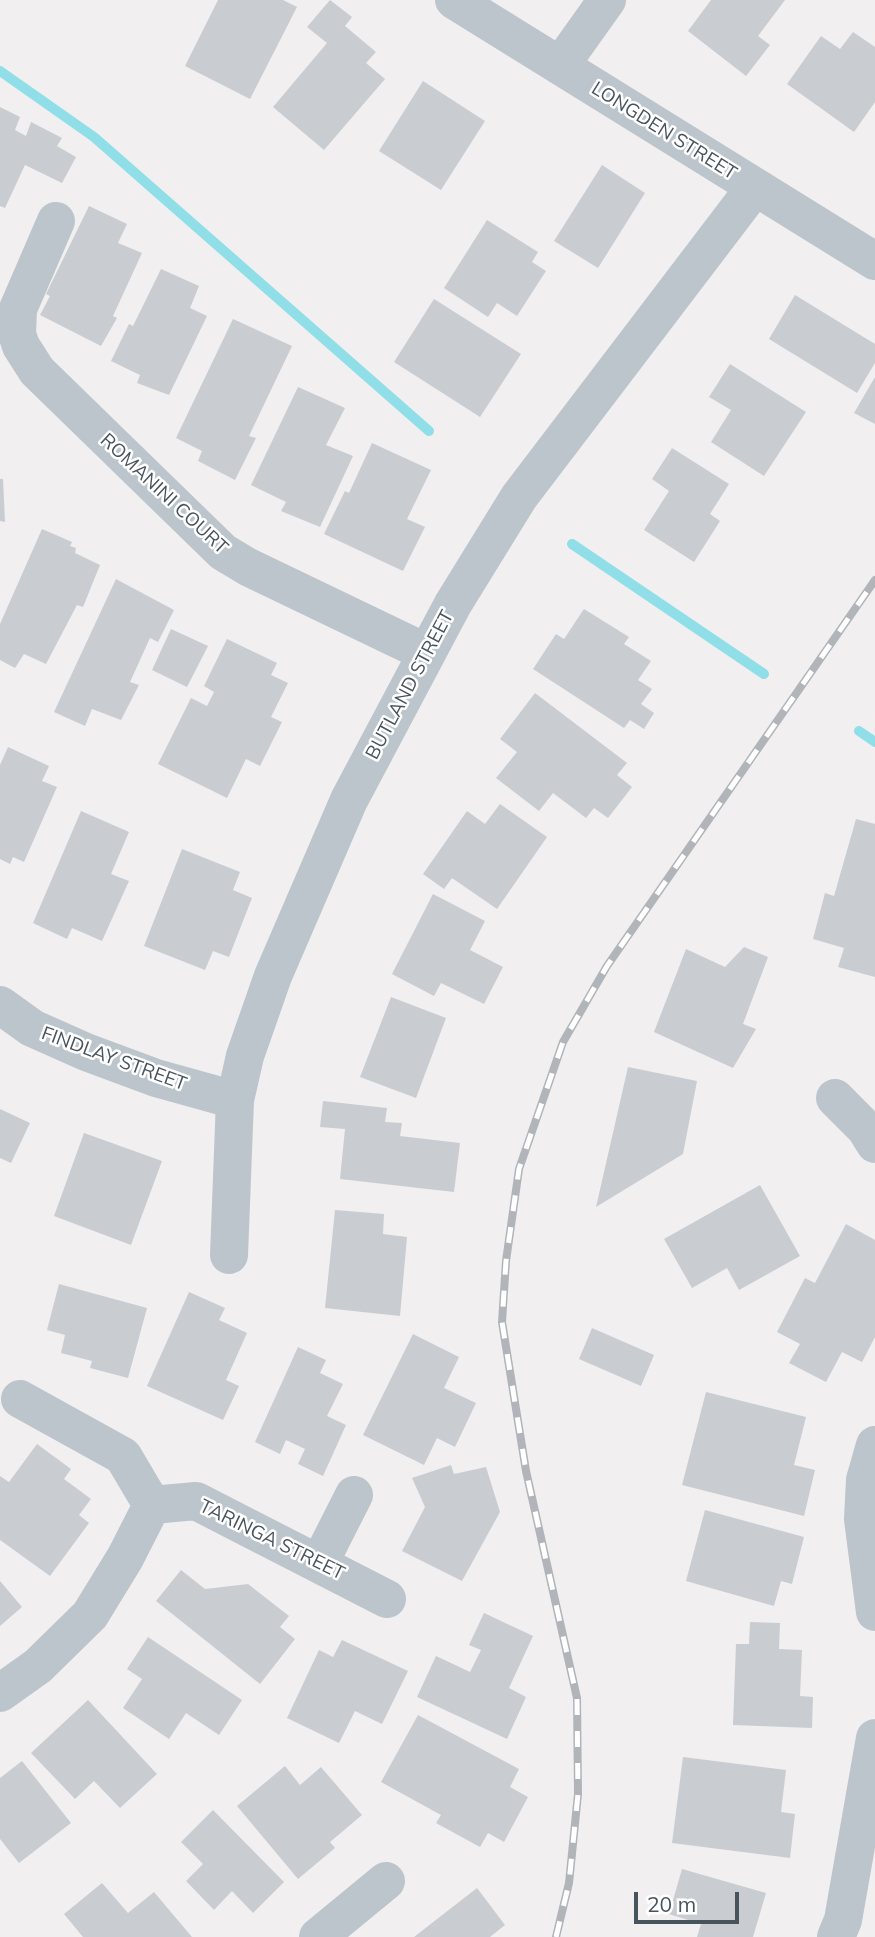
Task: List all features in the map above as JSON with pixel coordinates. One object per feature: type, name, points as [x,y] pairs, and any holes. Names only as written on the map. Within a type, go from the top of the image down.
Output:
[{"type":"street","name":"LONGDEN STREET","points":[[454,0],[875,261]]},
{"type":"street","points":[[560,66],[607,0]]},
{"type":"street","name":"BUTLAND STREET","points":[[229,1255],[235,1100],[245,1056],[293,930],[349,800],[453,604],[519,497],[755,187]]},
{"type":"street","name":"ROMANINI COURT","points":[[56,221],[13,282],[18,309],[18,334],[37,371],[223,552],[248,567],[426,653]]},
{"type":"street","name":"FINDLAY STREET","points":[[0,1005],[32,1028],[86,1052],[156,1078],[235,1100]]},
{"type":"street","points":[[835,1098],[865,1128],[875,1144]]},
{"type":"street","points":[[0,1693],[38,1666],[90,1615],[125,1558],[152,1505],[123,1456],[20,1399]]},
{"type":"street","points":[[875,1445],[865,1480],[863,1519],[875,1612]]},
{"type":"street","points":[[319,1564],[354,1495]]},
{"type":"street","name":"TARINGA STREET","points":[[152,1505],[196,1501],[387,1598]]},
{"type":"street","points":[[836,1937],[843,1920],[875,1738]]},
{"type":"street","points":[[318,1937],[386,1881]]},
{"type":"building","points":[[218,0],[283,0],[297,7],[250,99],[185,66]]},
{"type":"building","points":[[330,0],[352,17],[345,26],[376,52],[366,63],[385,79],[324,150],[273,107],[327,43],[307,27]]},
{"type":"building","points":[[711,0],[785,0],[758,36],[770,45],[746,76],[688,31]]},
{"type":"building","points":[[853,32],[875,47],[875,102],[854,132],[787,84],[821,36],[840,49]]},
{"type":"building","points":[[423,81],[485,121],[441,190],[379,151]]},
{"type":"building","points":[[0,107],[20,117],[15,130],[26,136],[31,122],[62,138],[57,146],[76,157],[62,183],[25,165],[5,208],[0,206]]},
{"type":"building","points":[[602,165],[645,193],[598,268],[554,241]]},
{"type":"building","points":[[89,206],[127,224],[118,243],[142,253],[113,316],[117,318],[101,346],[40,315],[50,296],[46,294]]},
{"type":"building","points":[[487,220],[538,252],[532,262],[546,271],[517,316],[497,303],[488,317],[444,288]]},
{"type":"building","points":[[161,269],[199,286],[190,308],[207,316],[169,395],[137,383],[140,375],[111,361],[129,324],[133,326]]},
{"type":"building","points":[[795,295],[875,344],[875,363],[857,393],[769,339]]},
{"type":"building","points":[[434,299],[521,354],[480,417],[394,362]]},
{"type":"building","points":[[233,319],[292,346],[249,436],[256,438],[235,480],[198,461],[202,451],[176,438]]},
{"type":"building","points":[[730,364],[806,412],[764,476],[711,442],[731,410],[709,397]]},
{"type":"building","points":[[875,377],[875,424],[854,413]]},
{"type":"building","points":[[298,387],[345,408],[326,445],[353,456],[320,527],[281,511],[286,502],[251,485]]},
{"type":"building","points":[[372,443],[431,470],[407,519],[425,527],[403,571],[324,534],[345,491],[349,493]]},
{"type":"building","points":[[672,448],[729,484],[710,514],[720,521],[694,562],[644,530],[669,491],[652,479]]},
{"type":"building","points":[[0,479],[3,479],[5,522],[0,521]]},
{"type":"building","points":[[42,529],[72,542],[70,546],[76,548],[75,553],[100,565],[83,607],[77,605],[46,664],[24,654],[15,668],[0,660],[0,624]]},
{"type":"building","points":[[116,579],[174,610],[158,642],[150,638],[130,682],[139,685],[121,720],[92,709],[85,726],[54,712]]},
{"type":"building","points":[[584,609],[629,637],[624,644],[651,661],[638,680],[652,689],[641,704],[654,713],[644,729],[630,720],[624,728],[533,669],[556,634],[564,639]]},
{"type":"building","points":[[171,629],[208,646],[187,687],[152,670]]},
{"type":"building","points":[[227,639],[277,663],[271,675],[288,683],[271,717],[282,722],[260,766],[246,759],[227,798],[158,764],[191,698],[207,706],[214,692],[204,686]]},
{"type":"building","points":[[535,693],[627,763],[617,775],[632,787],[608,818],[594,808],[586,818],[553,793],[539,811],[496,778],[517,752],[500,739]]},
{"type":"building","points":[[8,747],[49,766],[42,781],[57,787],[24,862],[13,857],[10,864],[0,859],[0,765]]},
{"type":"building","points":[[500,804],[547,837],[497,909],[452,878],[444,889],[423,874],[467,811],[485,824]]},
{"type":"building","points":[[81,811],[129,832],[111,874],[129,881],[102,941],[72,928],[67,939],[33,923]]},
{"type":"building","points":[[856,819],[875,824],[875,977],[838,967],[844,948],[813,939],[825,893],[834,896]]},
{"type":"building","points":[[182,849],[240,872],[233,890],[252,898],[229,957],[213,951],[205,970],[144,946]]},
{"type":"building","points":[[433,894],[485,921],[470,950],[503,967],[484,1004],[441,983],[434,996],[392,974]]},
{"type":"building","points":[[744,947],[768,957],[743,1024],[756,1029],[733,1068],[654,1032],[686,949],[725,967]]},
{"type":"building","points":[[391,997],[446,1018],[416,1098],[360,1077]]},
{"type":"building","points":[[628,1067],[697,1081],[683,1154],[596,1207]]},
{"type":"building","points":[[323,1101],[387,1108],[385,1122],[402,1123],[400,1136],[460,1143],[454,1192],[340,1179],[345,1129],[320,1127]]},
{"type":"building","points":[[0,1109],[30,1123],[11,1163],[0,1158]]},
{"type":"building","points":[[84,1133],[162,1161],[131,1245],[54,1216]]},
{"type":"building","points":[[760,1185],[800,1256],[739,1290],[727,1268],[692,1288],[664,1239]]},
{"type":"building","points":[[335,1210],[384,1214],[383,1234],[407,1237],[400,1316],[325,1308]]},
{"type":"building","points":[[846,1224],[875,1240],[875,1337],[862,1362],[842,1352],[826,1382],[789,1363],[800,1344],[777,1332],[805,1278],[815,1283]]},
{"type":"building","points":[[59,1284],[147,1308],[128,1378],[90,1368],[92,1361],[61,1353],[65,1335],[47,1330]]},
{"type":"building","points":[[189,1292],[225,1308],[219,1320],[247,1333],[226,1380],[239,1386],[223,1420],[147,1386]]},
{"type":"building","points":[[592,1328],[654,1355],[641,1386],[579,1359]]},
{"type":"building","points":[[413,1334],[459,1357],[444,1388],[476,1403],[455,1447],[437,1438],[424,1465],[363,1435]]},
{"type":"building","points":[[298,1347],[326,1360],[320,1373],[343,1384],[327,1416],[346,1425],[323,1476],[298,1464],[305,1449],[286,1440],[280,1454],[255,1442]]},
{"type":"building","points":[[706,1392],[806,1417],[794,1465],[815,1470],[804,1516],[682,1485]]},
{"type":"building","points":[[37,1444],[71,1469],[64,1479],[91,1499],[79,1515],[89,1523],[50,1576],[0,1540],[0,1476],[9,1482]]},
{"type":"building","points":[[451,1465],[454,1474],[486,1467],[500,1512],[462,1581],[402,1551],[425,1507],[412,1478]]},
{"type":"building","points":[[705,1510],[804,1537],[792,1584],[781,1581],[774,1606],[686,1581]]},
{"type":"building","points":[[181,1570],[205,1589],[248,1584],[289,1616],[280,1627],[295,1639],[260,1684],[156,1601]]},
{"type":"building","points":[[0,1581],[22,1607],[0,1626]]},
{"type":"building","points":[[484,1613],[533,1636],[509,1688],[526,1697],[507,1739],[417,1697],[436,1656],[470,1672],[481,1650],[469,1645]]},
{"type":"building","points":[[750,1622],[780,1623],[779,1649],[802,1650],[800,1696],[813,1697],[812,1728],[733,1725],[736,1644],[749,1644]]},
{"type":"building","points":[[148,1637],[242,1700],[219,1735],[186,1713],[169,1739],[123,1708],[142,1679],[127,1669]]},
{"type":"building","points":[[342,1640],[408,1671],[382,1724],[355,1711],[339,1743],[287,1718],[319,1650],[333,1657]]},
{"type":"building","points":[[88,1700],[157,1774],[120,1808],[94,1781],[75,1799],[31,1753]]},
{"type":"building","points":[[418,1715],[519,1769],[510,1787],[528,1797],[504,1842],[488,1833],[480,1847],[436,1823],[441,1815],[381,1782]]},
{"type":"building","points":[[683,1757],[786,1770],[781,1812],[795,1814],[790,1858],[672,1843]]},
{"type":"building","points":[[22,1761],[71,1823],[19,1863],[0,1839],[0,1778]]},
{"type":"building","points":[[285,1766],[300,1785],[321,1767],[362,1815],[330,1842],[335,1848],[298,1879],[237,1806]]},
{"type":"building","points":[[213,1810],[284,1882],[253,1913],[232,1891],[214,1910],[186,1881],[203,1864],[181,1842]]},
{"type":"building","points":[[682,1869],[766,1893],[753,1937],[697,1937],[701,1924],[669,1914]]},
{"type":"building","points":[[102,1883],[128,1913],[154,1892],[192,1937],[83,1937],[64,1914]]},
{"type":"building","points":[[477,1888],[505,1925],[490,1937],[414,1937]]},
{"type":"waterway","points":[[0,71],[94,137],[429,431]]},
{"type":"waterway","points":[[572,544],[764,674]]},
{"type":"waterway","points":[[859,731],[875,742]]},
{"type":"railway","points":[[556,1937],[569,1883],[578,1794],[577,1698],[526,1471],[502,1322],[506,1261],[519,1169],[563,1042],[607,966],[875,580]]}]
